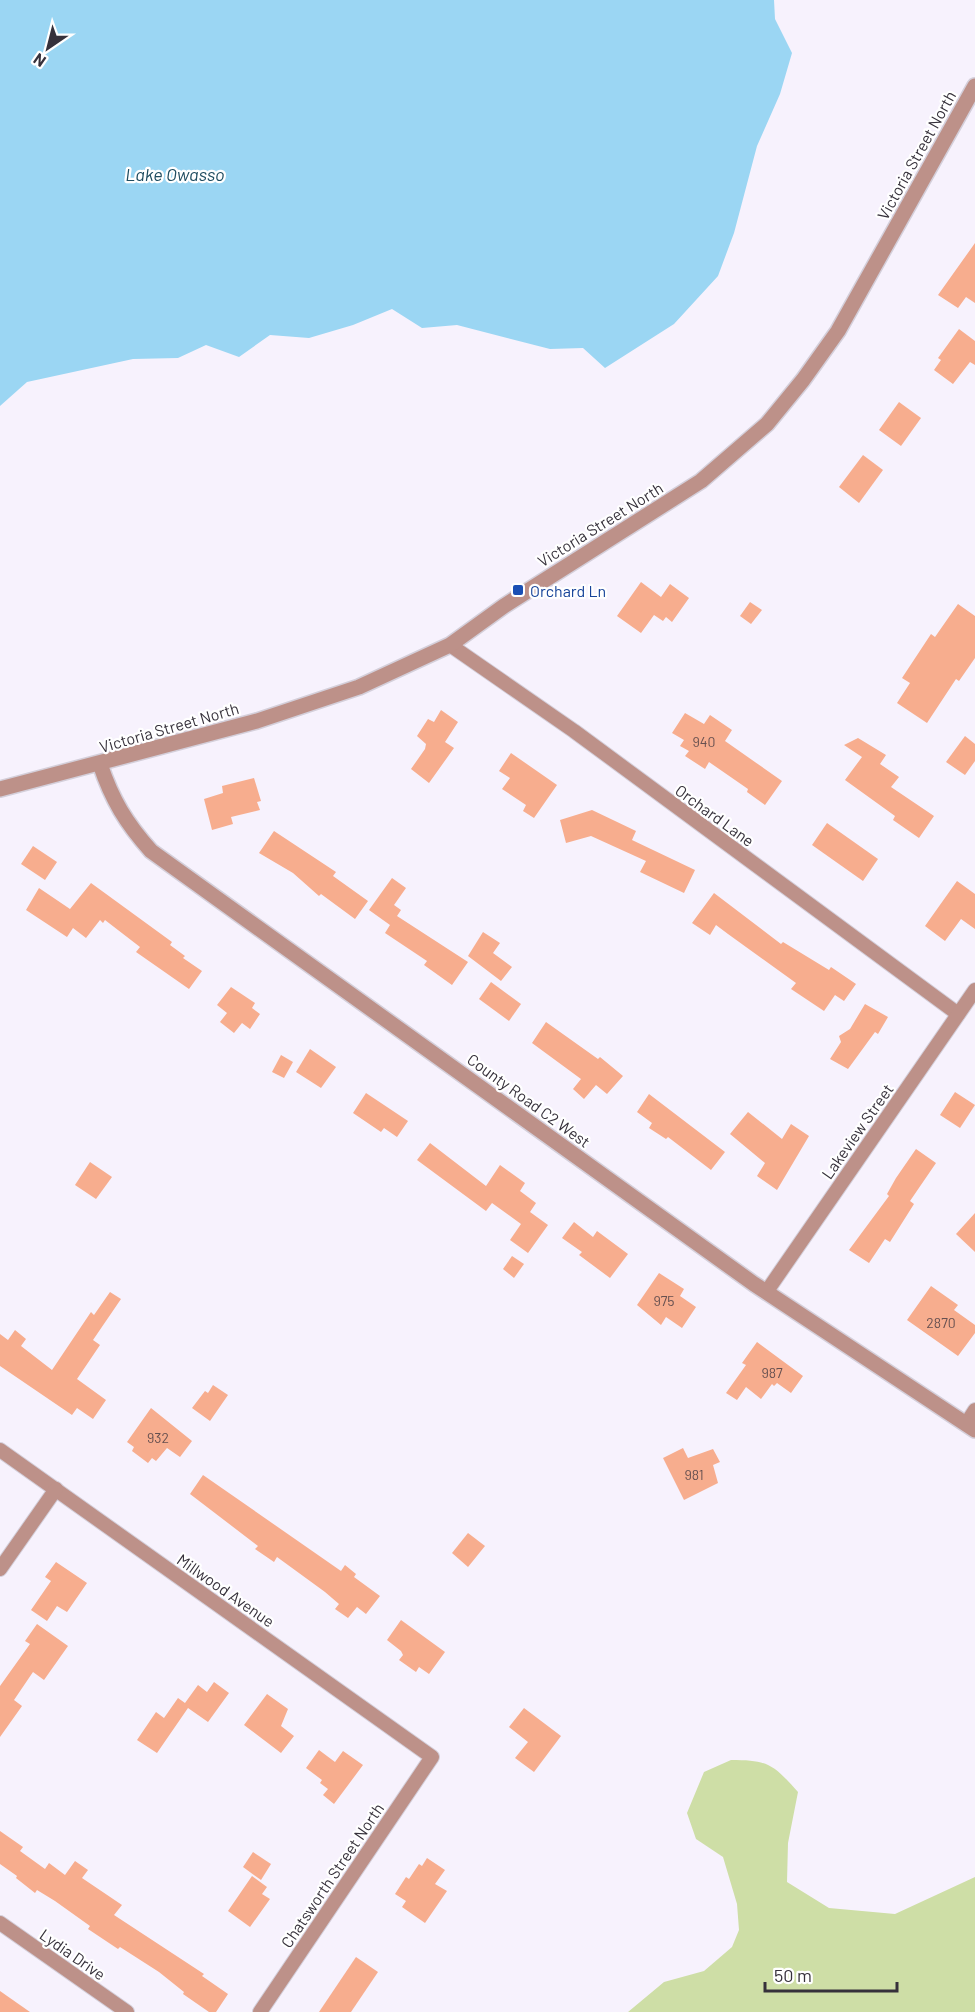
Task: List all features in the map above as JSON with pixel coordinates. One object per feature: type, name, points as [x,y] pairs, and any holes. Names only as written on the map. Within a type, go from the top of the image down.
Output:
[{"type":"street","name":"Victoria Street North","points":[[0,789],[100,764],[308,706],[359,687],[450,645],[504,606],[701,481],[767,424],[803,380],[838,331],[975,86]]},
{"type":"street","name":"Orchard Lane","points":[[450,645],[574,731],[958,1014]]},
{"type":"street","name":"County Road C2 West","points":[[100,764],[112,798],[133,831],[151,851],[767,1291],[970,1427]]},
{"type":"street","name":"Lakeview Street","points":[[767,1291],[975,990]]},
{"type":"street","points":[[970,1427],[975,1410]]},
{"type":"street","name":"Millwood Avenue","points":[[0,1450],[432,1757]]},
{"type":"street","points":[[0,1569],[56,1489]]},
{"type":"street","name":"Chatsworth Street North","points":[[260,2012],[432,1757]]},
{"type":"street","name":"Lydia Drive","points":[[0,1923],[127,2012]]},
{"type":"green space","points":[[731,1760],[754,1761],[769,1765],[798,1792],[788,1843],[787,1882],[829,1908],[895,1914],[975,1877],[975,2012],[628,2012],[664,1982],[704,1971],[732,1947],[739,1930],[737,1904],[723,1857],[696,1839],[687,1813],[704,1772]]},
{"type":"water","name":"Lake Owasso","points":[[0,0],[774,0],[775,19],[792,53],[780,94],[757,146],[734,233],[718,276],[674,324],[605,368],[583,348],[550,349],[457,325],[422,328],[392,309],[353,325],[309,338],[270,335],[239,357],[206,345],[178,358],[133,359],[27,382],[0,406]]},
{"type":"building","points":[[975,243],[975,303],[966,297],[958,308],[938,295]]},
{"type":"building","points":[[959,329],[975,341],[975,365],[970,362],[953,384],[934,370],[941,360],[938,358]]},
{"type":"building","points":[[899,402],[921,418],[901,446],[879,430]]},
{"type":"building","points":[[863,455],[883,470],[859,503],[839,487]]},
{"type":"building","points":[[641,582],[661,597],[670,584],[689,598],[672,622],[666,617],[663,621],[654,615],[641,633],[617,616]]},
{"type":"building","points":[[750,602],[762,610],[751,624],[740,616]]},
{"type":"building","points":[[958,604],[975,616],[975,658],[959,681],[956,679],[927,723],[897,703],[910,683],[902,678],[931,634],[935,637]]},
{"type":"building","points":[[441,710],[458,722],[445,742],[454,748],[429,783],[411,769],[426,744],[417,736],[428,719],[434,722]]},
{"type":"building","points":[[685,713],[704,724],[710,715],[732,730],[725,741],[782,781],[765,805],[747,792],[748,789],[709,762],[705,769],[685,756],[689,751],[680,746],[684,740],[672,733]]},
{"type":"building","points":[[965,736],[975,744],[975,761],[965,775],[946,762]]},
{"type":"building","points":[[858,738],[886,755],[880,764],[899,777],[891,787],[934,816],[919,838],[893,820],[895,816],[845,780],[862,757],[844,745]]},
{"type":"building","points":[[511,753],[557,785],[534,818],[523,811],[526,805],[502,789],[510,778],[499,771]]},
{"type":"building","points":[[254,778],[261,801],[257,802],[260,810],[231,817],[233,824],[212,830],[204,799],[223,793],[222,786]]},
{"type":"building","points":[[592,810],[636,831],[632,840],[695,870],[684,893],[640,872],[646,861],[591,836],[566,843],[560,820]]},
{"type":"building","points":[[827,823],[878,859],[863,881],[812,845]]},
{"type":"building","points":[[274,831],[336,872],[333,876],[368,901],[355,919],[321,894],[319,896],[293,873],[259,853]]},
{"type":"building","points":[[33,846],[57,862],[45,880],[21,864]]},
{"type":"building","points":[[392,878],[406,888],[394,905],[401,910],[397,916],[468,962],[452,985],[424,965],[427,961],[385,933],[390,925],[369,910]]},
{"type":"building","points":[[957,881],[975,894],[975,929],[961,919],[945,941],[925,926]]},
{"type":"building","points":[[91,883],[172,942],[170,945],[185,956],[183,958],[202,971],[189,989],[136,952],[140,947],[105,920],[103,923],[100,920],[86,938],[73,928],[67,937],[26,910],[39,888],[70,909]]},
{"type":"building","points":[[714,893],[781,944],[783,942],[829,970],[831,967],[856,984],[844,1001],[835,995],[824,1011],[791,989],[796,983],[716,925],[710,935],[692,923]]},
{"type":"building","points":[[483,932],[500,943],[493,953],[512,967],[501,981],[468,956]]},
{"type":"building","points":[[491,982],[521,1004],[509,1021],[479,999]]},
{"type":"building","points":[[231,987],[255,1003],[252,1008],[260,1014],[250,1029],[242,1023],[234,1033],[220,1022],[227,1013],[217,1005]]},
{"type":"building","points":[[865,1004],[888,1017],[878,1034],[875,1032],[848,1069],[830,1059],[841,1042],[839,1036],[850,1029]]},
{"type":"building","points":[[546,1022],[598,1059],[600,1057],[623,1076],[607,1094],[596,1085],[584,1099],[573,1089],[581,1079],[532,1043]]},
{"type":"building","points":[[310,1049],[336,1067],[321,1088],[296,1072]]},
{"type":"building","points":[[281,1055],[293,1062],[284,1078],[272,1072]]},
{"type":"building","points":[[955,1092],[975,1105],[960,1128],[940,1115]]},
{"type":"building","points":[[366,1093],[408,1121],[397,1137],[384,1128],[381,1132],[353,1113]]},
{"type":"building","points":[[649,1094],[725,1152],[711,1170],[668,1137],[666,1139],[649,1128],[652,1123],[637,1112]]},
{"type":"building","points":[[748,1112],[782,1139],[791,1124],[809,1136],[777,1190],[757,1176],[765,1163],[730,1134]]},
{"type":"building","points":[[430,1143],[486,1186],[500,1165],[525,1183],[520,1191],[536,1203],[530,1212],[548,1225],[528,1253],[510,1240],[521,1224],[492,1203],[486,1211],[417,1160]]},
{"type":"building","points":[[916,1149],[936,1163],[910,1201],[914,1204],[890,1242],[885,1239],[869,1263],[849,1250],[889,1196],[887,1194],[896,1178]]},
{"type":"building","points":[[90,1162],[112,1177],[96,1199],[75,1185]]},
{"type":"building","points":[[975,1213],[975,1252],[956,1234]]},
{"type":"building","points":[[574,1222],[593,1237],[597,1231],[628,1254],[610,1278],[579,1255],[582,1252],[562,1238]]},
{"type":"building","points":[[512,1256],[524,1264],[514,1278],[503,1269]]},
{"type":"building","points":[[659,1273],[684,1289],[680,1296],[696,1307],[682,1328],[666,1317],[661,1325],[637,1305]]},
{"type":"building","points":[[931,1286],[958,1305],[954,1310],[975,1325],[975,1333],[958,1356],[907,1320]]},
{"type":"building","points":[[110,1292],[121,1299],[93,1340],[100,1345],[77,1379],[106,1400],[93,1419],[77,1408],[72,1415],[0,1366],[0,1334],[8,1340],[15,1330],[26,1339],[21,1346],[52,1370],[91,1312],[94,1315]]},
{"type":"building","points":[[757,1342],[803,1376],[791,1393],[777,1383],[774,1386],[772,1384],[761,1399],[746,1387],[737,1400],[726,1393],[746,1365],[742,1363]]},
{"type":"building","points":[[213,1385],[228,1395],[210,1421],[192,1408],[205,1391],[208,1393]]},
{"type":"building","points":[[151,1408],[192,1441],[180,1457],[167,1448],[156,1461],[152,1458],[148,1463],[132,1451],[134,1447],[127,1442]]},
{"type":"building","points":[[683,1448],[688,1458],[713,1449],[720,1462],[713,1465],[718,1483],[684,1500],[663,1458]]},
{"type":"building","points":[[203,1475],[341,1571],[345,1565],[356,1574],[354,1577],[380,1596],[366,1614],[357,1607],[348,1618],[335,1609],[339,1604],[325,1592],[277,1557],[274,1562],[255,1549],[258,1546],[190,1494]]},
{"type":"building","points":[[468,1533],[485,1546],[468,1567],[452,1553]]},
{"type":"building","points":[[56,1562],[87,1583],[67,1612],[57,1606],[47,1621],[31,1610],[51,1581],[45,1577]]},
{"type":"building","points":[[401,1620],[445,1652],[429,1674],[419,1667],[416,1672],[399,1660],[403,1655],[401,1651],[387,1640]]},
{"type":"building","points":[[37,1624],[68,1646],[44,1680],[33,1672],[14,1700],[22,1706],[0,1737],[0,1686],[30,1644],[25,1641]]},
{"type":"building","points":[[214,1682],[229,1693],[208,1722],[188,1708],[157,1753],[137,1740],[156,1712],[164,1718],[178,1698],[185,1703],[198,1685],[207,1692]]},
{"type":"building","points":[[267,1694],[288,1709],[281,1726],[294,1736],[281,1753],[244,1725]]},
{"type":"building","points":[[524,1708],[561,1736],[534,1772],[515,1758],[528,1742],[509,1727]]},
{"type":"building","points":[[319,1750],[335,1762],[343,1751],[363,1765],[334,1804],[323,1795],[328,1789],[320,1783],[322,1780],[306,1768]]},
{"type":"building","points":[[0,1831],[23,1847],[20,1851],[45,1869],[49,1863],[65,1875],[75,1861],[88,1870],[82,1878],[122,1905],[114,1915],[204,1974],[202,1976],[228,1994],[216,2012],[209,2012],[183,1994],[184,1992],[159,1972],[120,1947],[118,1949],[88,1929],[90,1926],[55,1901],[37,1890],[35,1893],[16,1878],[17,1876],[0,1864]]},
{"type":"building","points":[[253,1852],[271,1864],[261,1880],[243,1867]]},
{"type":"building","points":[[427,1858],[445,1870],[435,1884],[447,1891],[425,1923],[402,1907],[406,1901],[395,1894],[406,1877],[409,1879],[419,1864],[422,1866]]},
{"type":"building","points":[[252,1876],[267,1887],[262,1894],[270,1899],[250,1927],[228,1911]]},
{"type":"building","points":[[356,1957],[378,1972],[351,2012],[319,2012]]},
{"type":"building","points":[[0,1991],[30,2012],[0,2012]]},
{"type":"place","name":"Orchard Ln","points":[[518,590]]}]
